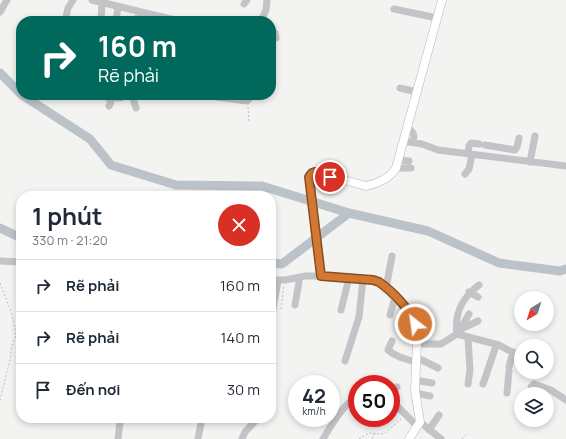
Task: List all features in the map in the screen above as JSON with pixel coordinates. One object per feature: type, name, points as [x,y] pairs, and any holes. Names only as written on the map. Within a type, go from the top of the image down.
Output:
[{"type":"main road","points":[[409,439],[419,425],[415,393],[416,344],[415,324],[413,317],[409,310],[379,282],[373,280],[321,276],[309,183],[310,174],[315,172],[366,186],[393,174],[408,126],[442,0]]},
{"type":"street","points":[[0,12],[7,0]]},
{"type":"street","points":[[66,16],[68,8],[73,0]]},
{"type":"street","points":[[92,0],[150,16]]},
{"type":"street","points":[[263,16],[266,10],[267,0]]},
{"type":"street","points":[[101,16],[102,3]]},
{"type":"street","points":[[117,16],[118,7]]},
{"type":"street","points":[[394,9],[437,18]]},
{"type":"street","points":[[138,16],[139,12]]},
{"type":"street","points":[[400,88],[417,92]]},
{"type":"street","points":[[110,100],[110,106]]},
{"type":"street","points":[[134,100],[136,108]]},
{"type":"street","points":[[240,100],[247,101]]},
{"type":"street","points":[[408,126],[414,137]]},
{"type":"street","points":[[530,162],[535,136]]},
{"type":"street","points":[[465,174],[469,169],[469,146],[471,143],[514,150],[517,147],[519,138]]},
{"type":"street","points":[[403,141],[422,144],[438,150],[470,155],[566,166]]},
{"type":"street","points":[[397,164],[410,164]]},
{"type":"street","points":[[386,288],[392,256]]},
{"type":"street","points":[[0,261],[16,262]]},
{"type":"street","points":[[276,292],[278,280],[321,276]]},
{"type":"street","points":[[342,310],[349,278]]},
{"type":"street","points":[[295,305],[300,279]]},
{"type":"street","points":[[345,361],[359,317],[363,279]]},
{"type":"street","points":[[458,331],[457,317],[464,299],[469,292],[479,285]]},
{"type":"street","points":[[469,292],[478,297]]},
{"type":"street","points":[[390,315],[395,297]]},
{"type":"street","points":[[458,331],[469,314]]},
{"type":"street","points":[[416,344],[441,344],[458,331],[478,321]]},
{"type":"street","points":[[458,331],[468,338],[513,352],[509,369],[507,393]]},
{"type":"street","points":[[468,338],[470,370],[468,384]]},
{"type":"street","points":[[392,341],[388,347],[388,350],[395,356],[438,368]]},
{"type":"street","points":[[483,384],[495,347]]},
{"type":"street","points":[[400,362],[416,362]]},
{"type":"street","points":[[415,380],[432,383]]},
{"type":"street","points":[[531,387],[534,384],[542,387]]},
{"type":"street","points":[[554,392],[566,400]]},
{"type":"street","points":[[415,393],[430,396]]},
{"type":"street","points":[[323,439],[348,403]]},
{"type":"street","points":[[400,409],[419,425],[441,439]]},
{"type":"street","points":[[429,430],[439,415]]},
{"type":"street","points":[[118,439],[120,423]]},
{"type":"street","points":[[198,439],[201,423]]},
{"type":"street","points":[[242,439],[245,432],[253,423]]},
{"type":"path","points":[[247,101],[249,122]]},
{"type":"path","points":[[278,280],[281,308]]},
{"type":"path","points":[[0,282],[12,314],[16,335],[12,346],[0,400]]},
{"type":"path","points":[[358,439],[369,433],[379,434],[387,432],[405,414]]},
{"type":"path","points":[[372,439],[374,433]]},
{"type":"path","points":[[462,439],[468,433]]},
{"type":"waterway","points":[[0,73],[16,89]]},
{"type":"waterway","points":[[30,100],[90,139],[111,165],[176,185],[262,186],[349,213]]},
{"type":"waterway","points":[[276,263],[282,264],[349,213],[428,231],[499,263],[560,271],[566,269]]},
{"type":"waterway","points":[[0,228],[16,236]]},
{"type":"route","points":[[330,177],[315,172],[310,174],[309,177],[321,276],[373,280],[379,282],[384,285],[409,310],[415,324]]}]
